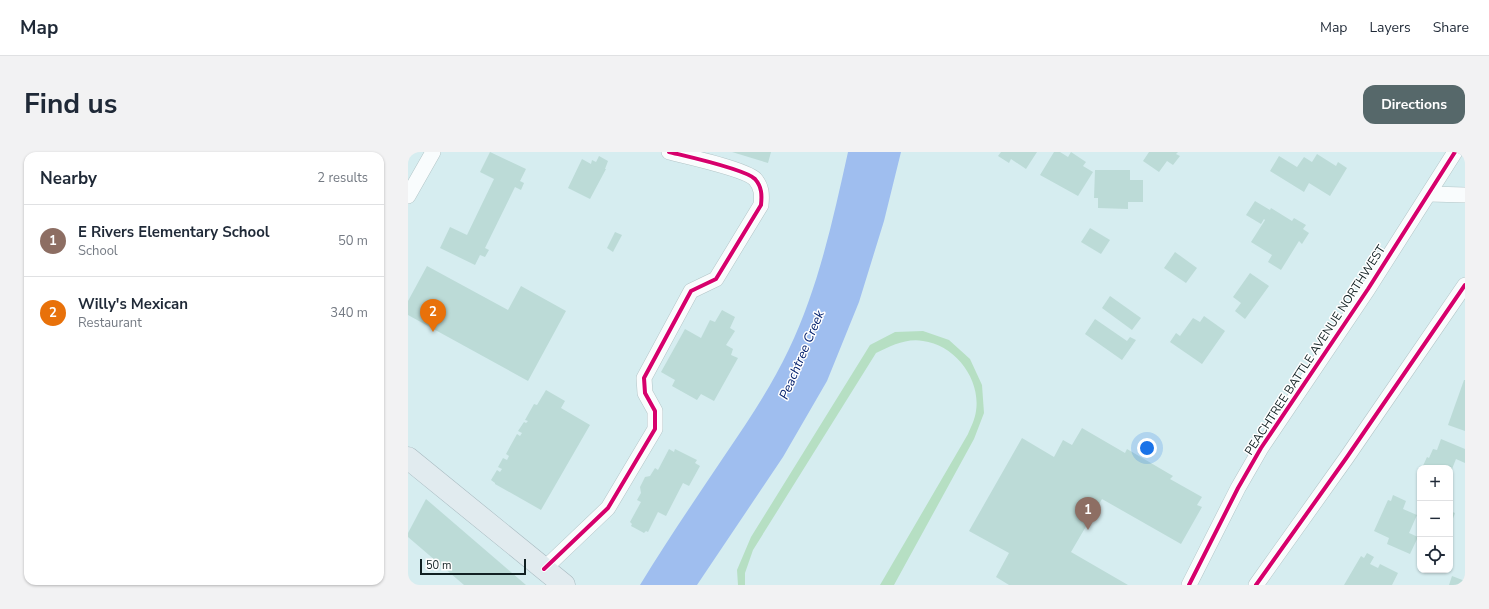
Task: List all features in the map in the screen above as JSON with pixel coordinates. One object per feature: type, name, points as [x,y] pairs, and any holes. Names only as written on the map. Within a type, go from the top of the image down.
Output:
[{"type":"highway","points":[[408,458],[564,585]]},
{"type":"street","points":[[408,196],[433,152]]},
{"type":"street","points":[[544,569],[608,508],[655,429],[655,411],[645,393],[644,378],[691,291],[716,279],[761,205],[762,191],[754,178],[741,171],[669,152]]},
{"type":"street","name":"PEACHTREE BATTLE AVENUE NORTHWEST","points":[[1189,585],[1238,488],[1261,448],[1368,289],[1430,194],[1455,152]]},
{"type":"street","points":[[1430,194],[1465,195]]},
{"type":"street","points":[[1256,585],[1351,451],[1465,285]]},
{"type":"green space","points":[[923,331],[949,340],[970,359],[982,385],[984,413],[974,439],[894,585],[880,585],[968,434],[976,411],[974,387],[970,376],[955,356],[935,344],[917,340],[893,345],[876,353],[753,550],[745,573],[745,585],[738,585],[737,570],[751,537],[870,345],[895,332]]},
{"type":"water","name":"Peachtree Creek","points":[[848,152],[901,152],[884,221],[859,302],[827,381],[783,457],[697,585],[640,585],[759,404],[789,349],[800,325],[817,277],[831,227]]},
{"type":"building","points":[[490,152],[526,169],[520,181],[524,183],[521,190],[515,187],[485,248],[489,250],[485,257],[480,255],[475,265],[440,248],[450,227],[467,235],[494,179],[480,172]]},
{"type":"building","points":[[732,152],[771,152],[768,163]]},
{"type":"building","points":[[1001,152],[1037,152],[1026,169],[1011,159],[1009,163],[998,156]]},
{"type":"building","points":[[1054,152],[1060,152],[1068,157],[1071,152],[1086,162],[1083,166],[1093,172],[1078,196],[1040,175]]},
{"type":"building","points":[[1149,152],[1178,152],[1176,154],[1180,156],[1173,165],[1167,161],[1159,172],[1143,161]]},
{"type":"building","points":[[1317,154],[1336,166],[1338,162],[1347,168],[1330,196],[1309,183],[1304,192],[1270,171],[1279,156],[1297,167],[1304,157],[1312,162]]},
{"type":"building","points":[[599,156],[608,161],[606,169],[590,199],[568,188],[582,159],[591,164],[592,160],[596,162]]},
{"type":"building","points":[[1095,170],[1130,170],[1130,180],[1143,180],[1143,202],[1128,202],[1128,209],[1098,208],[1098,198],[1094,198]]},
{"type":"building","points":[[1255,201],[1270,210],[1271,208],[1292,221],[1294,218],[1306,225],[1303,229],[1309,233],[1302,244],[1299,241],[1281,270],[1268,262],[1272,255],[1251,242],[1265,220],[1264,219],[1261,224],[1246,215]]},
{"type":"building","points":[[1090,228],[1110,240],[1101,254],[1081,242]]},
{"type":"building","points":[[615,232],[622,235],[613,252],[607,248]]},
{"type":"building","points":[[1175,252],[1197,268],[1186,283],[1164,268]]},
{"type":"building","points":[[427,266],[508,310],[521,286],[566,311],[528,381],[408,315],[408,301]]},
{"type":"building","points":[[1250,273],[1269,286],[1245,319],[1235,311],[1241,303],[1233,297]]},
{"type":"building","points":[[1110,296],[1141,318],[1132,330],[1102,308]]},
{"type":"building","points":[[722,310],[735,317],[730,328],[735,331],[726,345],[733,349],[731,355],[738,358],[714,401],[701,394],[697,400],[672,386],[675,380],[661,372],[685,329],[701,338],[710,320],[715,322]]},
{"type":"building","points":[[1204,316],[1225,331],[1202,364],[1170,342],[1176,333],[1180,336],[1193,318],[1200,322]]},
{"type":"building","points":[[1095,319],[1127,341],[1130,337],[1136,340],[1122,360],[1085,334]]},
{"type":"building","points":[[1465,380],[1465,431],[1448,425]]},
{"type":"building","points":[[546,390],[565,401],[561,408],[590,425],[541,510],[495,484],[491,480],[497,470],[500,472],[502,469],[498,467],[503,458],[507,460],[509,456],[506,454],[517,434],[520,436],[522,433],[518,431],[524,422],[526,423],[528,421],[525,420],[534,404],[537,405]]},
{"type":"building","points":[[1082,428],[1125,453],[1127,449],[1173,476],[1170,479],[1202,497],[1197,505],[1202,507],[1181,544],[1102,499],[1071,552],[1128,585],[1009,585],[996,577],[1009,553],[969,531],[1022,438],[1054,457],[1063,440],[1072,445]]},
{"type":"building","points":[[1441,439],[1465,449],[1465,463],[1456,459],[1453,466],[1453,465],[1423,465],[1427,457],[1429,458],[1433,449],[1437,450]]},
{"type":"building","points":[[669,449],[674,452],[675,449],[697,460],[695,463],[700,466],[689,486],[683,483],[666,516],[658,512],[648,532],[646,531],[644,533],[631,526],[632,524],[630,522],[641,502],[637,500],[641,493],[640,487],[645,477],[650,476],[655,468],[658,470]]},
{"type":"building","points":[[1393,495],[1406,501],[1403,509],[1417,515],[1409,533],[1417,537],[1410,554],[1387,544],[1389,538],[1374,531],[1388,500],[1391,501]]},
{"type":"building","points":[[426,499],[526,585],[464,585],[408,537],[408,533]]},
{"type":"building","points":[[1367,553],[1374,557],[1370,564],[1378,568],[1380,564],[1398,573],[1392,585],[1344,585],[1361,556],[1364,558]]},
{"type":"building","points":[[1452,576],[1465,581],[1464,585],[1449,585]]},
{"type":"cycle path","points":[[544,569],[608,508],[655,429],[655,411],[645,393],[644,378],[691,291],[716,279],[761,205],[759,185],[755,179],[749,175],[714,163],[669,152]]},
{"type":"cycle path","points":[[1189,585],[1238,488],[1261,448],[1368,289],[1455,152]]},
{"type":"cycle path","points":[[1256,585],[1347,457],[1465,285]]},
{"type":"place","name":"Willy's Mexican","points":[[433,332]]},
{"type":"place","name":"E Rivers Elementary School","points":[[1088,530]]}]
